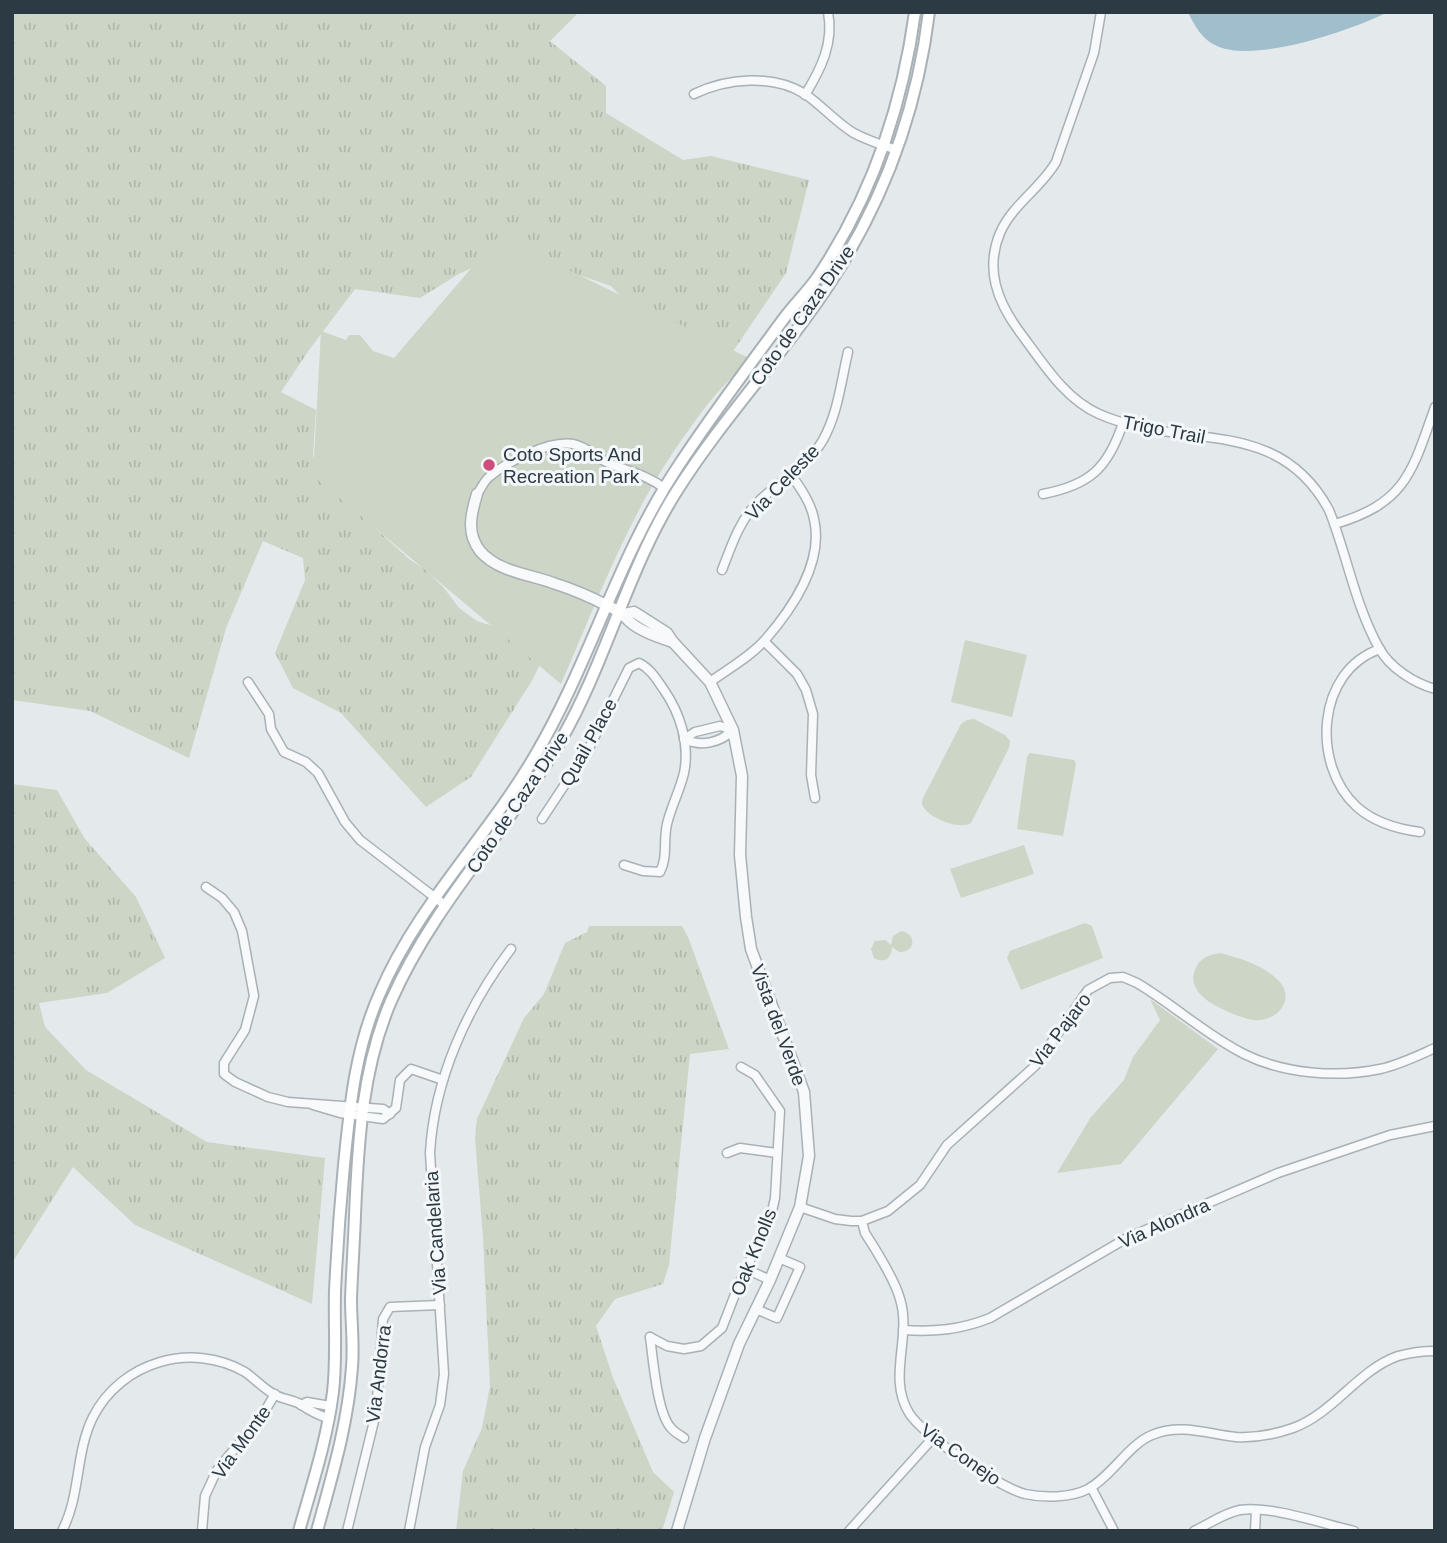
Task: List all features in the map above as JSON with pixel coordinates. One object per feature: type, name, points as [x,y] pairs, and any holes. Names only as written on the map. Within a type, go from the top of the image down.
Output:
[{"type":"main road","name":"Coto de Caza Drive","points":[[299,1531],[324,1445],[329,1412],[334,1373],[337,1267],[349,1111],[356,1064],[372,1012],[394,963],[434,897],[532,760],[570,689],[622,565],[664,488],[703,429],[815,281],[855,215],[896,112],[915,12]]},
{"type":"main road","name":"Coto de Caza Drive","points":[[317,1531],[339,1455],[350,1390],[356,1182],[362,1112],[371,1062],[390,1004],[414,955],[510,818],[563,736],[621,612],[661,516],[707,447],[827,287],[867,219],[897,150],[915,90],[929,12]]},
{"type":"street","points":[[806,95],[820,69],[828,44],[828,12]]},
{"type":"street","name":"Trigo Trail","points":[[1101,12],[1094,53],[1061,149],[1048,174],[1007,220],[995,248],[993,274],[998,294],[1010,318],[1061,385],[1087,407],[1123,423],[1266,450],[1285,459],[1311,482],[1321,495],[1335,524],[1366,618],[1380,649],[1403,673],[1435,690]]},
{"type":"street","points":[[694,94],[704,89],[760,80],[787,86],[806,95],[849,130],[897,150]]},
{"type":"street","name":"Via Celeste","points":[[722,570],[744,519],[755,504],[792,476],[822,442],[831,423],[848,352]]},
{"type":"street","points":[[1335,524],[1374,510],[1400,488],[1411,470],[1435,407]]},
{"type":"street","points":[[1043,494],[1077,486],[1093,475],[1115,445],[1123,423]]},
{"type":"street","points":[[477,494],[488,478],[515,460],[550,447],[571,444],[606,462],[641,474],[664,488]]},
{"type":"street","points":[[709,682],[764,641],[799,591],[809,570],[815,550],[814,519],[792,476]]},
{"type":"street","name":"Vista del Verde","points":[[477,494],[471,517],[472,536],[487,558],[507,569],[554,583],[621,612],[630,622],[673,642],[709,682],[733,730],[742,776],[740,855],[751,949],[804,1093],[810,1156],[800,1207],[739,1345],[705,1438],[677,1531]]},
{"type":"street","points":[[764,641],[796,674],[806,690],[813,714],[811,775],[815,799]]},
{"type":"street","points":[[1380,649],[1361,658],[1344,677],[1332,697],[1327,720],[1329,755],[1343,790],[1358,808],[1388,825],[1420,832]]},
{"type":"street","name":"Quail Place","points":[[542,819],[584,756],[623,678],[633,665],[643,665],[662,687],[673,703],[684,739]]},
{"type":"street","points":[[248,682],[269,714],[271,729],[284,752],[306,762],[318,773],[345,822],[360,841],[446,906]]},
{"type":"street","points":[[684,739],[696,745],[724,739],[733,730]]},
{"type":"street","points":[[624,864],[643,871],[660,872],[665,862],[666,827],[684,772],[684,739]]},
{"type":"street","points":[[206,887],[222,898],[234,912],[242,931],[254,996],[245,1030],[224,1063],[224,1074],[268,1097],[313,1105],[319,1103],[383,1119],[396,1108],[400,1080],[411,1069],[443,1080]]},
{"type":"street","name":"Via Candelaria","points":[[409,1531],[425,1447],[443,1390],[444,1374],[430,1153],[432,1125],[443,1080],[472,1009],[490,976],[511,949]]},
{"type":"street","name":"Via Pajaro","points":[[862,1221],[888,1211],[920,1185],[947,1145],[1035,1066],[1088,990],[1110,978],[1123,976],[1138,983],[1217,1038],[1269,1065],[1328,1073],[1357,1073],[1382,1069],[1435,1048]]},
{"type":"street","name":"Oak Knolls","points":[[684,1438],[670,1428],[664,1417],[653,1372],[650,1337],[667,1346],[684,1349],[701,1346],[722,1328],[771,1216],[780,1111],[755,1075],[741,1067]]},
{"type":"street","name":"Via Alondra","points":[[903,1329],[939,1331],[971,1326],[990,1318],[1127,1238],[1278,1173],[1391,1135],[1435,1126]]},
{"type":"street","points":[[727,1153],[740,1148],[777,1153]]},
{"type":"street","points":[[800,1207],[835,1219],[862,1221]]},
{"type":"street","name":"Via Conejo","points":[[862,1221],[900,1299],[903,1329],[898,1381],[902,1399],[915,1420],[933,1438],[991,1478],[1012,1489],[1026,1494],[1054,1496],[1091,1488]]},
{"type":"street","points":[[756,1309],[777,1318],[800,1267],[779,1258]]},
{"type":"street","points":[[746,1269],[770,1280]]},
{"type":"street","name":"Via Andorra","points":[[347,1531],[377,1405],[383,1319],[390,1307],[440,1306]]},
{"type":"street","points":[[1114,1531],[1091,1488],[1148,1436],[1180,1429],[1237,1437],[1259,1436],[1293,1428],[1332,1405],[1379,1366],[1398,1356],[1435,1351]]},
{"type":"street","points":[[62,1531],[73,1503],[87,1431],[100,1406],[128,1376],[155,1363],[205,1359],[243,1371],[275,1394],[300,1405],[307,1402],[329,1412]]},
{"type":"street","name":"Via Monte","points":[[202,1531],[205,1496],[216,1471],[262,1416],[275,1394]]},
{"type":"street","points":[[849,1531],[933,1438]]},
{"type":"street","points":[[1194,1531],[1238,1510],[1256,1510],[1354,1531]]},
{"type":"street","points":[[1255,1531],[1256,1510]]},
{"type":"green space","points":[[12,12],[579,12],[550,41],[606,86],[606,113],[683,160],[711,156],[809,180],[786,273],[692,412],[686,364],[611,286],[542,262],[484,262],[420,298],[355,289],[281,392],[316,410],[313,454],[317,475],[409,559],[426,570],[459,608],[477,621],[548,647],[533,679],[471,777],[426,807],[341,713],[293,688],[275,653],[305,580],[303,558],[263,541],[226,628],[189,758],[90,711],[12,700]]},
{"type":"green space","name":"Coto Sports And Recreation Park","points":[[499,236],[753,360],[734,375],[710,402],[649,491],[617,554],[561,684],[313,476],[321,331],[346,340],[349,335],[360,335],[373,351],[394,358]]},
{"type":"green space","points":[[965,640],[1027,655],[1012,717],[951,702]]},
{"type":"green space","points":[[974,719],[1005,735],[1010,741],[1009,748],[971,823],[953,824],[929,813],[922,801],[961,724]]},
{"type":"green space","points":[[1030,753],[1074,760],[1076,764],[1063,836],[1017,829],[1027,757]]},
{"type":"green space","points":[[12,784],[57,790],[85,839],[136,897],[165,958],[107,993],[39,1003],[45,1027],[86,1070],[207,1142],[325,1158],[312,1304],[135,1225],[73,1167],[12,1263]]},
{"type":"green space","points":[[1024,845],[1034,874],[961,898],[950,869]]},
{"type":"green space","points":[[1085,923],[1092,926],[1103,958],[1021,990],[1007,958],[1010,951]]},
{"type":"green space","points":[[589,926],[682,926],[729,1049],[690,1054],[669,1265],[663,1284],[615,1299],[596,1326],[613,1378],[653,1472],[674,1492],[662,1531],[456,1531],[463,1471],[482,1428],[490,1387],[475,1138],[477,1119],[524,1018],[544,994],[565,943],[587,932]]},
{"type":"green space","points":[[901,931],[912,939],[908,950],[899,952],[892,947],[887,959],[874,958],[871,949],[875,941],[885,940],[891,945],[893,936]]},
{"type":"green space","points":[[1220,953],[1258,966],[1278,980],[1286,996],[1284,1004],[1274,1016],[1248,1019],[1220,1008],[1202,996],[1193,980],[1195,970],[1205,958]]},
{"type":"green space","points":[[1150,999],[1218,1049],[1121,1164],[1057,1173],[1091,1117],[1124,1080],[1133,1057],[1160,1020]]},
{"type":"water","points":[[1188,12],[1388,12],[1327,36],[1253,51],[1232,50],[1210,42],[1199,31]]},
{"type":"place","name":"Coto Sports And Recreation Park","points":[[489,465]]}]
